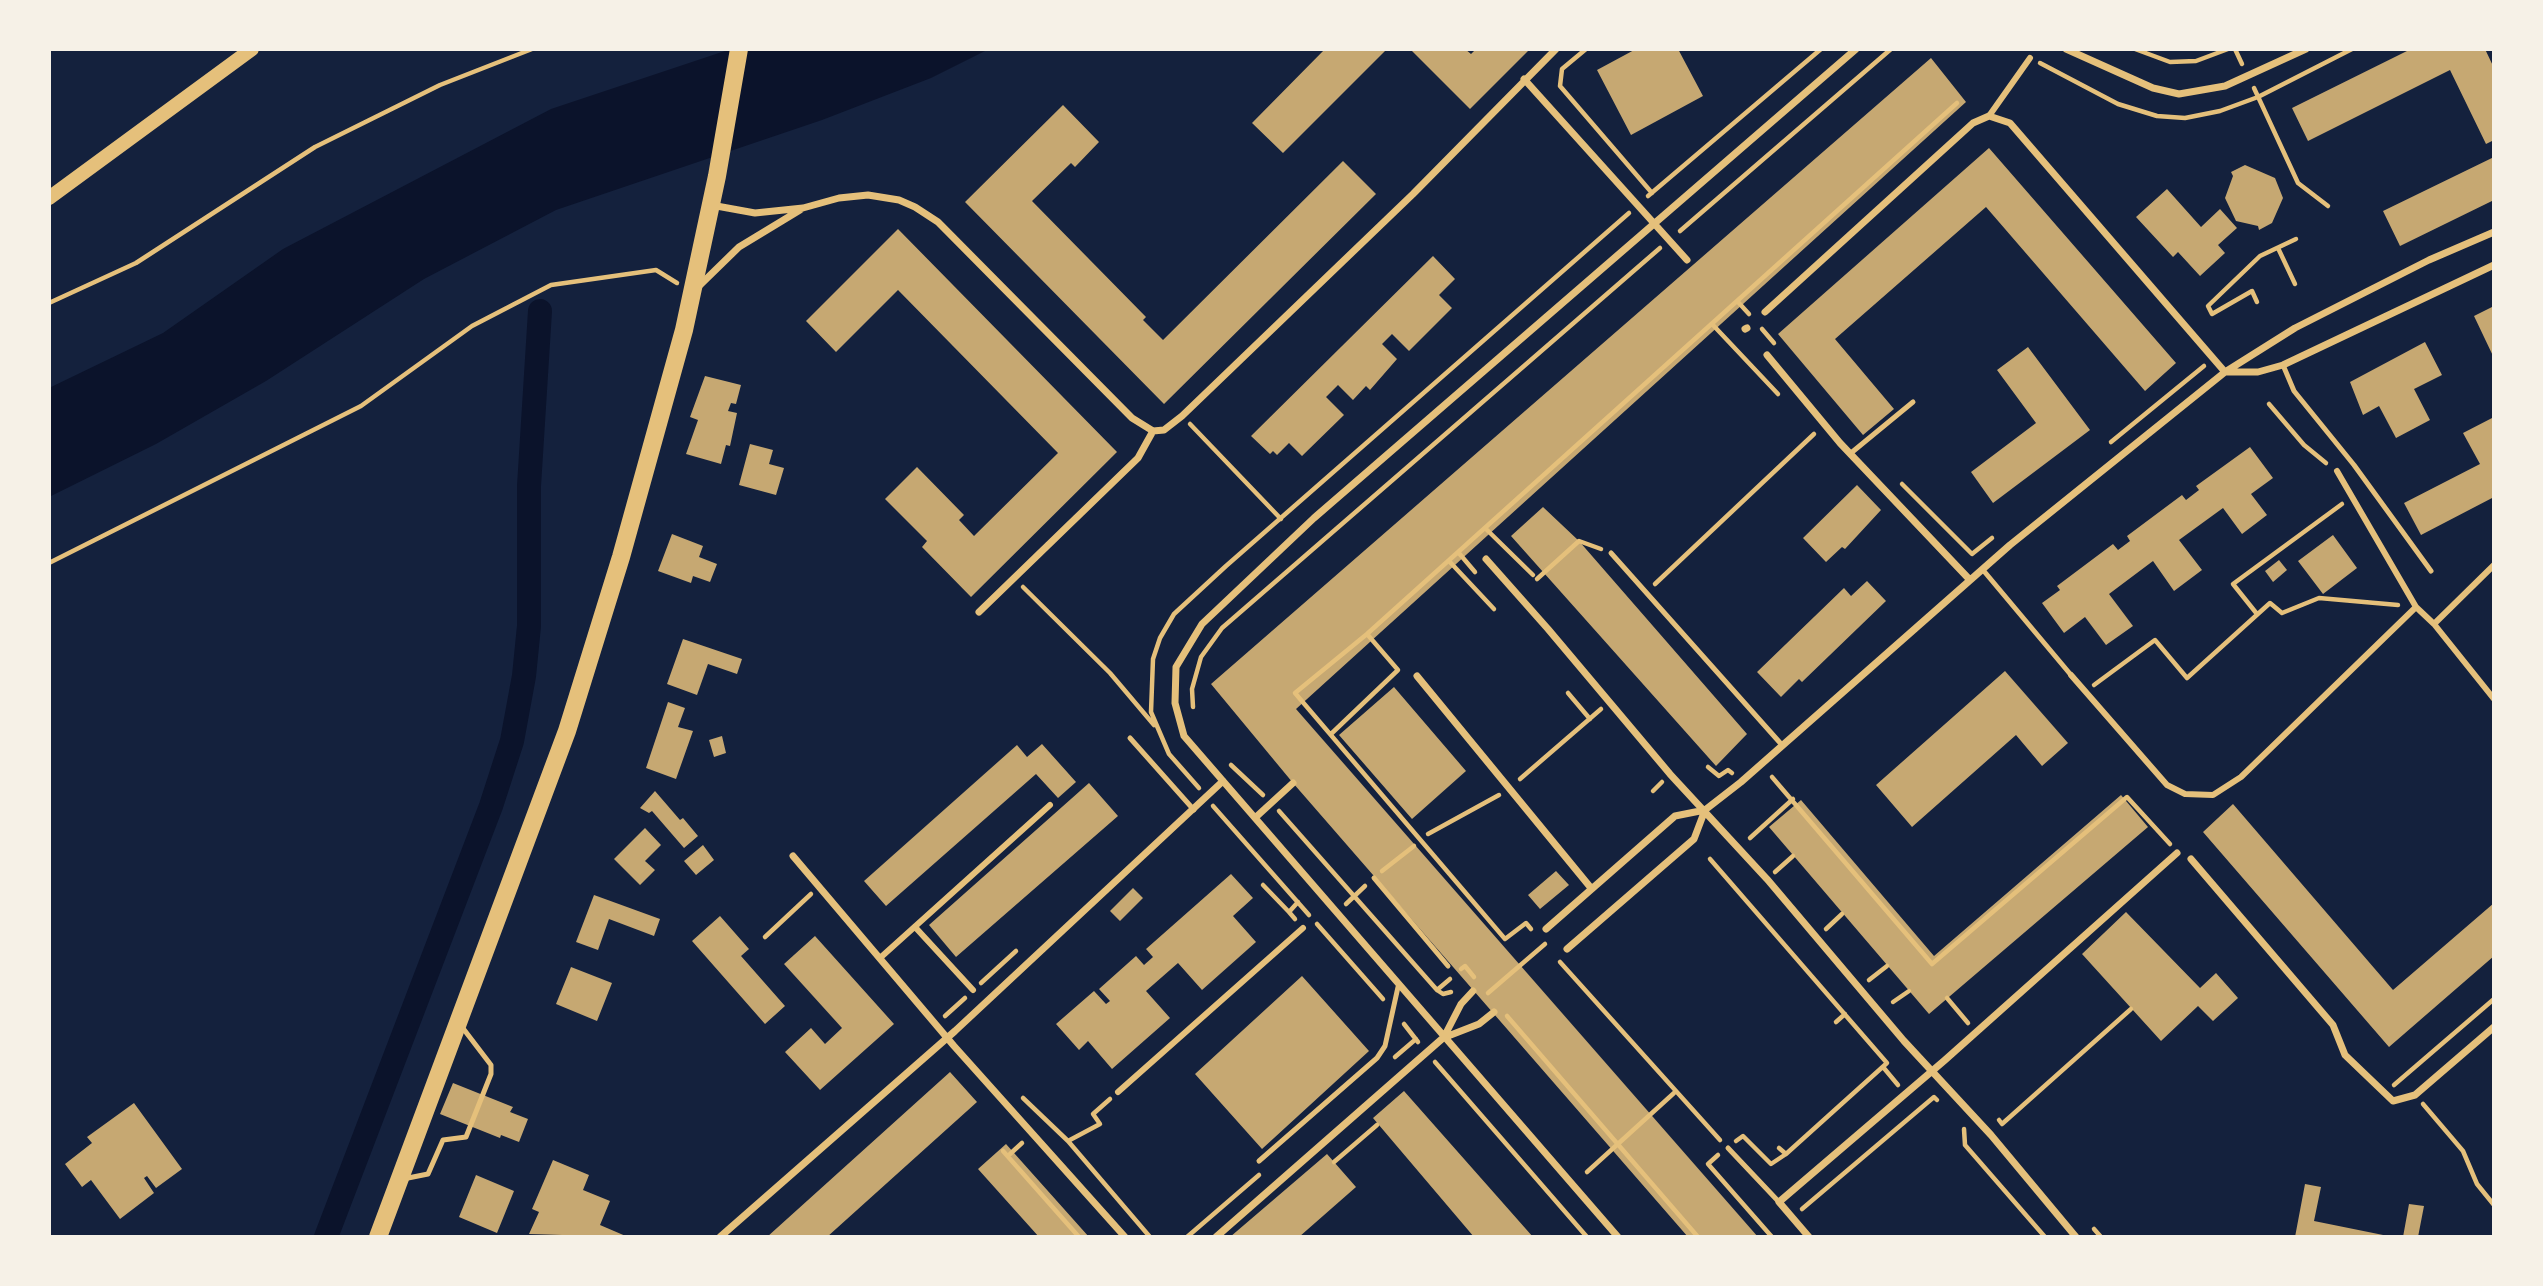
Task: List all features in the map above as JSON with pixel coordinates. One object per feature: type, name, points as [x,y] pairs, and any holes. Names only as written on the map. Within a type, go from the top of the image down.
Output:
[{"type":"main road","points":[[49,198],[251,49]]},
{"type":"main road","points":[[378,1237],[567,730],[654,445],[711,205],[738,49]]},
{"type":"street","points":[[711,205],[755,213],[803,208],[839,198],[868,195],[898,201],[929,216],[1132,418],[1153,431],[1164,430],[1182,416],[1413,194],[1556,49]]},
{"type":"street","points":[[1618,1237],[1184,736],[1175,703],[1176,667],[1202,624],[1314,518],[1654,221],[1856,49]]},
{"type":"street","points":[[2066,49],[2153,88],[2179,94],[2225,86],[2249,78],[2306,49]]},
{"type":"street","points":[[1765,312],[1973,124],[1989,116],[2030,58]]},
{"type":"street","points":[[1524,79],[1687,260]]},
{"type":"street","points":[[1989,116],[2010,123],[2225,372],[2258,372],[2283,365],[2494,265]]},
{"type":"street","points":[[692,293],[739,247],[803,208]]},
{"type":"street","points":[[1546,929],[1675,816],[1705,810],[1970,580],[2225,372],[2295,328],[2429,260],[2494,232]]},
{"type":"street","points":[[1767,355],[1851,453],[1970,580]]},
{"type":"street","points":[[979,612],[1138,458],[1153,431]]},
{"type":"street","points":[[2337,471],[2416,607],[2434,624],[2494,699]]},
{"type":"street","points":[[1486,559],[1670,774],[1818,936],[2076,1237]]},
{"type":"street","points":[[2434,624],[2494,565]]},
{"type":"street","points":[[2071,675],[2167,785],[2185,794],[2213,795],[2241,777],[2416,607]]},
{"type":"street","points":[[1417,676],[1591,888]]},
{"type":"street","points":[[720,1237],[947,1038],[1208,799],[1223,781]]},
{"type":"street","points":[[1256,817],[1293,783]]},
{"type":"street","points":[[880,958],[1050,805]]},
{"type":"street","points":[[1567,949],[1694,839],[1705,810]]},
{"type":"street","points":[[1809,1237],[1779,1202],[2177,853]]},
{"type":"street","points":[[793,856],[947,1038],[1125,1237]]},
{"type":"street","points":[[2191,859],[2333,1025],[2345,1055],[2383,1095],[2393,1101],[2415,1095],[2494,1027]]},
{"type":"street","points":[[915,927],[974,990]]},
{"type":"street","points":[[1118,1093],[1303,928]]},
{"type":"street","points":[[1443,1038],[1461,1004],[1473,991]]},
{"type":"street","points":[[1216,1237],[1443,1038],[1479,1024],[1494,1012]]},
{"type":"lane","points":[[2283,365],[2294,391],[2354,465],[2431,571]]},
{"type":"lane","points":[[1851,453],[1913,402]]},
{"type":"lane","points":[[1611,553],[1782,745]]},
{"type":"lane","points":[[1983,570],[2071,675]]},
{"type":"lane","points":[[1129,738],[1194,810]]},
{"type":"lane","points":[[1374,878],[1448,966]]},
{"type":"lane","points":[[1259,1161],[1377,1058],[1385,1046],[1398,986]]},
{"type":"lane","points":[[400,1179],[428,1174],[443,1140],[466,1137],[491,1074],[491,1065],[459,1023]]},
{"type":"lane","points":[[1728,1148],[1779,1202]]},
{"type":"path","points":[[49,303],[136,263],[315,147],[440,85],[531,49]]},
{"type":"path","points":[[1587,49],[1562,69],[1560,86],[1566,97],[1651,193]]},
{"type":"path","points":[[1154,725],[1151,712],[1153,659],[1167,626],[1198,590],[1651,193],[1821,49]]},
{"type":"path","points":[[1194,717],[1192,689],[1201,657],[1222,628],[1891,49]]},
{"type":"path","points":[[2135,49],[2170,62],[2196,61],[2228,49]]},
{"type":"path","points":[[2249,78],[2298,183],[2328,206]]},
{"type":"path","points":[[1728,1148],[1674,1093],[1526,923],[1505,939],[1295,693],[1449,561],[1957,103]]},
{"type":"path","points":[[2258,302],[2252,290],[2212,314],[2208,306],[2260,256],[2296,239]]},
{"type":"path","points":[[2278,248],[2295,284]]},
{"type":"path","points":[[49,563],[361,405],[472,326],[551,285],[656,270],[692,293]]},
{"type":"path","points":[[1738,302],[1748,313]]},
{"type":"path","points":[[1712,324],[1753,367]]},
{"type":"path","points":[[2269,404],[2304,445],[2337,471]]},
{"type":"path","points":[[1182,416],[1281,519]]},
{"type":"path","points":[[1645,592],[1825,424]]},
{"type":"path","points":[[2257,614],[2233,584],[2351,497]]},
{"type":"path","points":[[1485,528],[1535,577],[1579,541],[1611,553]]},
{"type":"path","points":[[1449,561],[1494,609]]},
{"type":"path","points":[[1014,578],[1110,673],[1154,725],[1169,754],[1587,1237]]},
{"type":"path","points":[[2086,692],[2155,640],[2187,678],[2270,603],[2282,614],[2319,598],[2416,607]]},
{"type":"path","points":[[1331,734],[1398,670],[1367,634]]},
{"type":"path","points":[[1568,693],[1590,719]]},
{"type":"path","points":[[1428,834],[1508,790],[1609,701]]},
{"type":"path","points":[[1226,761],[1271,802],[1437,990],[1450,993],[1458,986]]},
{"type":"path","points":[[1772,777],[1932,964],[2127,797],[2177,853]]},
{"type":"path","points":[[1750,838],[1793,799]]},
{"type":"path","points":[[1205,815],[1214,807]]},
{"type":"path","points":[[1767,879],[1793,856]]},
{"type":"path","points":[[1710,859],[1887,1063],[1786,1154],[1771,1164],[1743,1136],[1707,1164],[1772,1237]]},
{"type":"path","points":[[1264,885],[1289,912]]},
{"type":"path","points":[[765,937],[819,887]]},
{"type":"path","points":[[1818,936],[1842,914]]},
{"type":"path","points":[[1488,993],[1545,944]]},
{"type":"path","points":[[1465,966],[1497,1003]]},
{"type":"path","points":[[1860,987],[1887,966]]},
{"type":"path","points":[[1437,990],[1446,983]]},
{"type":"path","points":[[1893,1002],[1909,991]]},
{"type":"path","points":[[1947,998],[1976,1032]]},
{"type":"path","points":[[2383,1095],[2494,999]]},
{"type":"path","points":[[2003,1124],[2131,1009]]},
{"type":"path","points":[[1505,1013],[1698,1237]]},
{"type":"path","points":[[1836,1022],[1845,1014]]},
{"type":"path","points":[[1068,1141],[1100,1124],[1093,1114],[1118,1093]]},
{"type":"path","points":[[1587,1172],[1674,1093]]},
{"type":"path","points":[[1020,1095],[1068,1141],[1150,1237]]},
{"type":"path","points":[[2415,1095],[2463,1151],[2477,1184],[2494,1205]]},
{"type":"path","points":[[1809,1219],[1802,1210],[1934,1097],[1942,1105]]},
{"type":"path","points":[[1957,1121],[1965,1130],[1965,1144],[2045,1237]]},
{"type":"path","points":[[1334,1161],[1377,1125]]},
{"type":"path","points":[[1779,1148],[1786,1154]]},
{"type":"path","points":[[1003,1151],[1079,1237]]},
{"type":"path","points":[[2094,1229],[2101,1237]]},
{"type":"water","points":[[731,49],[989,49],[931,78],[822,120],[556,210],[424,279],[266,381],[156,444],[49,497],[49,388],[163,333],[283,249],[551,109]]},
{"type":"building","points":[[1325,49],[1387,49],[1283,153],[1252,123]]},
{"type":"building","points":[[1410,49],[1465,49],[1471,54],[1476,49],[1530,49],[1470,109]]},
{"type":"building","points":[[1636,49],[1678,49],[1703,96],[1631,135],[1597,70]]},
{"type":"building","points":[[2411,49],[2485,49],[2494,68],[2494,140],[2486,144],[2450,70],[2308,141],[2292,108]]},
{"type":"building","points":[[1931,58],[1966,102],[1296,709],[1758,1237],[1688,1237],[1293,783],[1211,684]]},
{"type":"building","points":[[1063,105],[1099,142],[1075,167],[1071,163],[1032,201],[1146,317],[1143,320],[1163,340],[1343,161],[1376,194],[1164,404],[965,202]]},
{"type":"building","points":[[1989,148],[2176,363],[2145,391],[1986,207],[1835,339],[1894,409],[1863,435],[1778,334]]},
{"type":"building","points":[[2494,157],[2494,200],[2400,246],[2383,211]]},
{"type":"building","points":[[2245,165],[2275,178],[2283,198],[2272,223],[2259,230],[2258,226],[2236,221],[2225,198],[2233,176],[2231,172]]},
{"type":"building","points":[[2167,189],[2201,227],[2220,209],[2237,228],[2218,245],[2225,253],[2200,276],[2178,252],[2173,257],[2136,217]]},
{"type":"building","points":[[898,229],[1117,452],[971,597],[922,547],[927,541],[885,499],[917,467],[964,515],[959,520],[974,536],[1058,453],[898,290],[836,352],[806,321]]},
{"type":"building","points":[[1433,256],[1455,279],[1439,295],[1452,308],[1409,351],[1392,334],[1382,344],[1397,359],[1370,390],[1366,386],[1353,400],[1338,385],[1326,397],[1344,415],[1302,456],[1289,443],[1277,455],[1273,451],[1270,454],[1251,436]]},
{"type":"building","points":[[2494,306],[2494,358],[2474,316]]},
{"type":"building","points":[[2425,342],[2442,375],[2414,389],[2430,420],[2396,438],[2379,406],[2363,415],[2350,382]]},
{"type":"building","points":[[2028,347],[2090,430],[1993,503],[1971,472],[2036,423],[1997,370]]},
{"type":"building","points":[[705,376],[741,385],[736,404],[731,403],[728,411],[737,413],[730,446],[726,445],[721,464],[686,454],[698,420],[690,417]]},
{"type":"building","points":[[2494,417],[2494,497],[2421,535],[2404,503],[2480,464],[2463,433]]},
{"type":"building","points":[[750,444],[773,450],[769,464],[784,468],[776,495],[739,485]]},
{"type":"building","points":[[2250,447],[2273,478],[2251,494],[2267,515],[2242,534],[2223,508],[2179,540],[2202,570],[2174,591],[2153,561],[2109,594],[2133,626],[2106,645],[2085,617],[2064,633],[2042,603],[2060,590],[2057,586],[2113,544],[2118,550],[2130,541],[2127,536],[2182,495],[2186,500],[2199,490],[2196,486]]},
{"type":"building","points":[[1857,485],[1881,510],[1845,549],[1842,547],[1826,562],[1803,538]]},
{"type":"building","points":[[1543,507],[1579,541],[1747,734],[1716,766],[1511,536]]},
{"type":"building","points":[[672,534],[703,546],[699,557],[717,564],[710,582],[693,576],[691,583],[658,571]]},
{"type":"building","points":[[2333,535],[2357,568],[2323,594],[2298,561]]},
{"type":"building","points":[[2279,560],[2287,570],[2273,582],[2265,571]]},
{"type":"building","points":[[1867,581],[1886,601],[1802,682],[1799,679],[1781,697],[1757,672],[1844,588],[1851,596]]},
{"type":"building","points":[[683,639],[742,659],[737,674],[708,664],[697,695],[667,684]]},
{"type":"building","points":[[2005,671],[2068,743],[2042,766],[2016,735],[1912,827],[1876,785]]},
{"type":"building","points":[[1394,687],[1466,771],[1412,819],[1339,735]]},
{"type":"building","points":[[668,702],[685,708],[678,727],[693,731],[676,779],[646,768]]},
{"type":"building","points":[[722,736],[726,753],[714,757],[709,740]]},
{"type":"building","points":[[1042,744],[1076,782],[1058,798],[1036,774],[886,906],[864,881],[1017,745],[1027,757]]},
{"type":"building","points":[[1089,783],[1118,816],[956,957],[929,925]]},
{"type":"building","points":[[655,791],[698,836],[684,848],[652,811],[649,813],[640,808]]},
{"type":"building","points":[[2121,795],[2148,827],[1929,1014],[1769,827],[1801,800],[1934,956]]},
{"type":"building","points":[[2233,804],[2393,990],[2494,903],[2494,956],[2389,1047],[2203,832]]},
{"type":"building","points":[[645,828],[661,845],[645,861],[655,870],[640,885],[614,859]]},
{"type":"building","points":[[703,845],[714,860],[696,875],[684,861]]},
{"type":"building","points":[[1556,871],[1569,885],[1540,909],[1528,895]]},
{"type":"building","points":[[1231,874],[1253,898],[1233,916],[1256,942],[1202,990],[1178,963],[1146,991],[1170,1018],[1112,1069],[1088,1041],[1079,1050],[1056,1024],[1094,991],[1106,1004],[1110,1001],[1099,989],[1136,956],[1144,965],[1153,957],[1146,949]]},
{"type":"building","points":[[1133,888],[1143,898],[1120,921],[1110,911]]},
{"type":"building","points":[[594,895],[660,919],[654,936],[609,919],[598,950],[576,942]]},
{"type":"building","points":[[2126,912],[2200,988],[2216,973],[2238,998],[2213,1021],[2198,1006],[2161,1041],[2082,954]]},
{"type":"building","points":[[720,916],[749,949],[741,956],[785,1006],[765,1024],[692,941]]},
{"type":"building","points":[[815,936],[894,1024],[820,1090],[785,1052],[811,1028],[825,1044],[842,1028],[784,964]]},
{"type":"building","points":[[571,967],[612,983],[597,1021],[556,1004]]},
{"type":"building","points":[[1302,976],[1369,1051],[1262,1149],[1195,1074]]},
{"type":"building","points":[[950,1072],[977,1102],[827,1237],[767,1237]]},
{"type":"building","points":[[453,1083],[513,1107],[510,1112],[528,1119],[519,1142],[501,1135],[500,1138],[440,1114]]},
{"type":"building","points":[[1404,1091],[1533,1237],[1474,1237],[1373,1118]]},
{"type":"building","points":[[134,1103],[182,1169],[156,1188],[147,1176],[144,1178],[154,1193],[120,1219],[91,1180],[82,1187],[65,1164],[92,1143],[87,1137]]},
{"type":"building","points":[[1006,1144],[1089,1237],[1039,1237],[978,1169]]},
{"type":"building","points":[[1327,1154],[1356,1187],[1299,1237],[1230,1237]]},
{"type":"building","points":[[553,1160],[589,1175],[583,1190],[610,1201],[600,1225],[628,1237],[529,1234],[539,1212],[532,1209]]},
{"type":"building","points":[[476,1175],[514,1191],[497,1233],[459,1217]]},
{"type":"building","points":[[2305,1184],[2321,1187],[2314,1221],[2393,1237],[2295,1237]]},
{"type":"building","points":[[2409,1204],[2424,1206],[2418,1237],[2403,1237]]},
{"type":"waterway","points":[[326,1237],[491,806],[512,741],[524,676],[529,626],[529,486],[540,311]]}]
